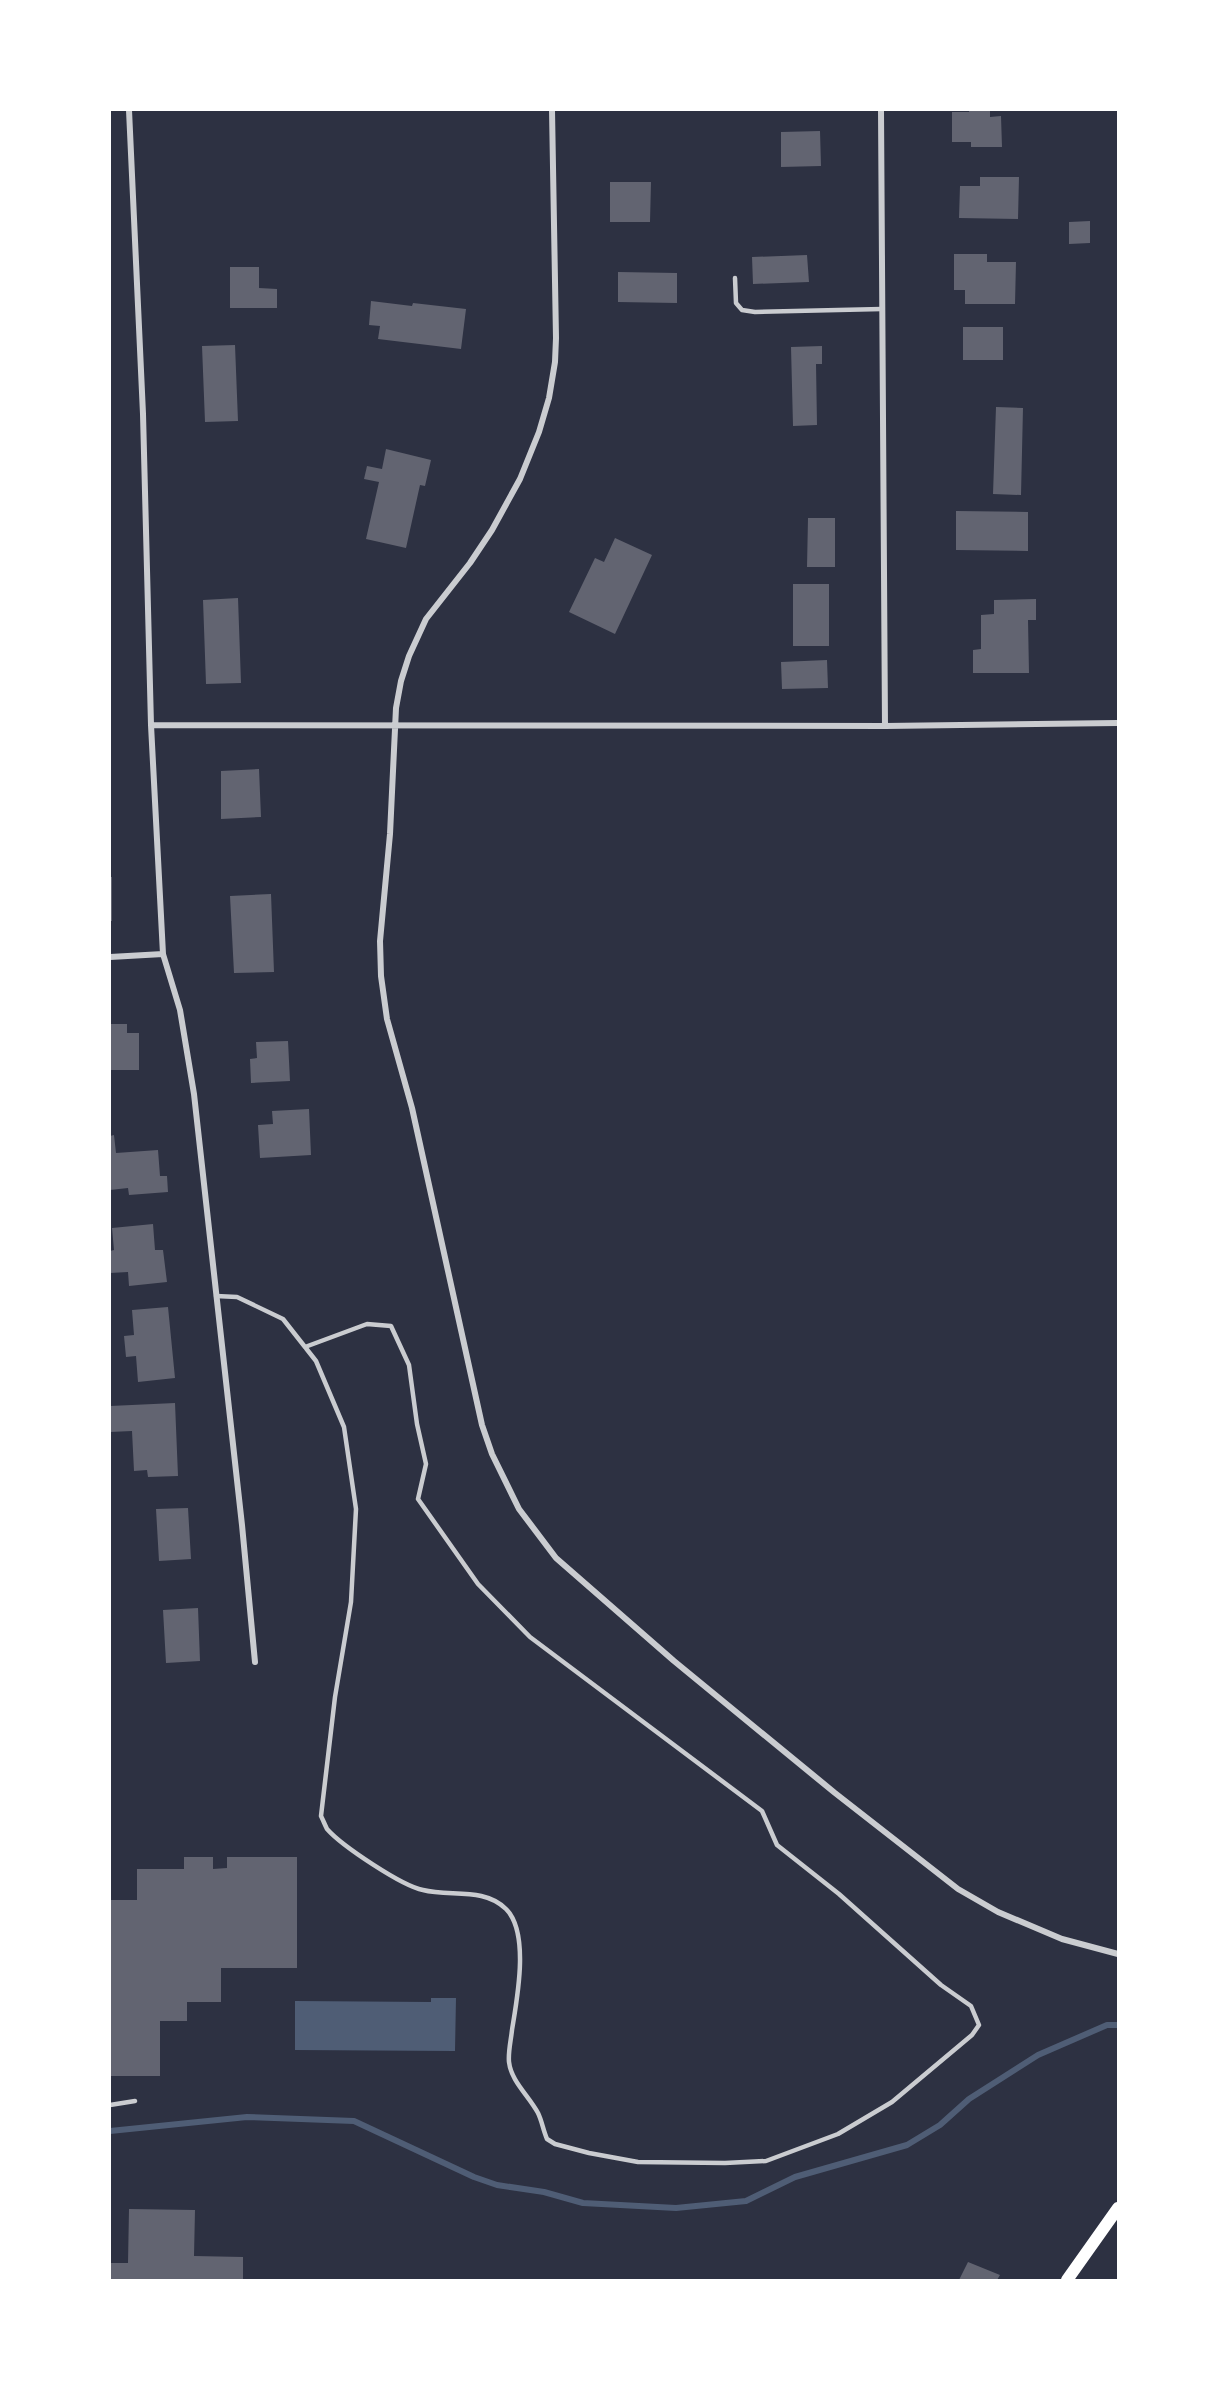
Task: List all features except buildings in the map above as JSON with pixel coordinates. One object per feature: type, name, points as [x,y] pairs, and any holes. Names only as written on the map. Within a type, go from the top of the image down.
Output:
[{"type":"main road","points":[[1067,2280],[1119,2208]]},
{"type":"street","points":[[129,110],[143,414],[151,725],[164,954],[180,1010],[194,1094],[255,1662]]},
{"type":"street","points":[[552,110],[556,338],[549,398],[539,432],[520,479],[492,530],[426,619],[409,656],[401,681],[396,708],[397,725],[390,834],[380,941],[381,976],[387,1019],[432,1195],[482,1425],[504,1482],[519,1509],[556,1558],[674,1661],[835,1793],[958,1889],[998,1912],[1041,1931],[1119,1954]]},
{"type":"street","points":[[881,110],[885,726]]},
{"type":"street","points":[[151,725],[885,726],[1119,723]]},
{"type":"street","points":[[110,957],[164,954]]},
{"type":"lane","points":[[735,278],[736,303],[742,310],[755,312],[882,309]]},
{"type":"lane","points":[[216,1296],[237,1297],[283,1319],[305,1347],[316,1361],[344,1427],[356,1509],[351,1602],[335,1697],[321,1816],[326,1828],[340,1841],[405,1884],[423,1890],[474,1894],[492,1900],[507,1909],[516,1926],[520,1957],[518,1996],[509,2062],[514,2078],[540,2116],[546,2139],[555,2144],[589,2153],[638,2162],[766,2161],[838,2134],[892,2102],[972,2034],[979,2025],[971,2006],[941,1985],[839,1894],[777,1845],[762,1811],[530,1636],[478,1584],[418,1498],[426,1464],[417,1424],[409,1365],[391,1326],[367,1324],[305,1347]]},
{"type":"lane","points":[[110,2104],[135,2101]]},
{"type":"water","points":[[431,1998],[456,1998],[455,2051],[295,2050],[295,2001],[431,2002]]},
{"type":"waterway","points":[[110,2131],[247,2117],[354,2121],[474,2177],[497,2185],[544,2192],[583,2203],[676,2208],[746,2201],[795,2177],[907,2145],[940,2125],[969,2099],[1038,2055],[1107,2025],[1118,2025]]}]
